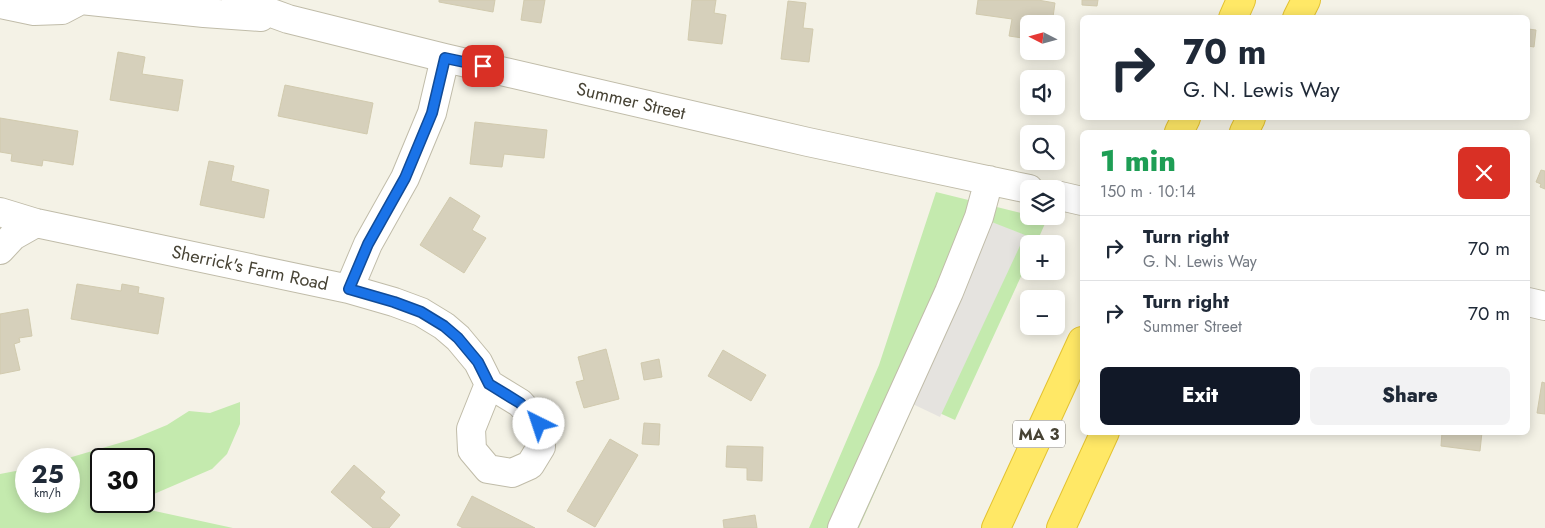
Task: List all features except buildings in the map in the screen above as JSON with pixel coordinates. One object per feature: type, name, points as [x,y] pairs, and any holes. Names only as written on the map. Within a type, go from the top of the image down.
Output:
[{"type":"highway","points":[[1234,15],[1241,0]]},
{"type":"highway","points":[[1299,15],[1306,0]]},
{"type":"highway","name":"MA 3","points":[[996,528],[1080,345]]},
{"type":"highway","points":[[1061,528],[1104,435]]},
{"type":"street","points":[[0,4],[34,11],[62,10],[81,0],[204,13],[288,19]]},
{"type":"street","name":"Summer Street","points":[[236,0],[288,19],[445,58],[808,142],[1020,187]]},
{"type":"street","points":[[349,289],[368,244],[405,178],[432,113],[445,58]]},
{"type":"street","points":[[842,528],[949,292],[980,217],[989,180]]},
{"type":"street","points":[[1065,197],[1080,201]]},
{"type":"street","name":"Sherrick's Farm Road","points":[[0,212],[36,223],[349,289],[394,302],[421,312],[444,326],[458,338],[478,362],[489,384]]},
{"type":"street","points":[[0,250],[12,236],[36,223]]},
{"type":"street","points":[[1530,302],[1545,306]]},
{"type":"green space","points":[[936,192],[1020,213],[1020,225],[1044,225],[1040,235],[1020,235],[1020,279],[955,420],[915,402],[859,528],[809,528],[879,365]]},
{"type":"green space","points":[[240,402],[240,424],[227,454],[212,469],[155,494],[155,448],[102,448],[133,439],[167,425],[189,411],[210,413]]},
{"type":"green space","points":[[90,452],[90,513],[155,513],[155,511],[233,528],[0,528],[0,474],[15,471],[15,513],[80,513],[80,455]]},
{"type":"shaded area","points":[[979,217],[1025,235],[1020,235],[1020,246],[940,417],[900,398]]},
{"type":"route","points":[[483,66],[445,58],[432,113],[405,178],[368,244],[349,289],[421,312],[444,326],[458,338],[478,362],[489,384],[520,403],[539,424]]}]
